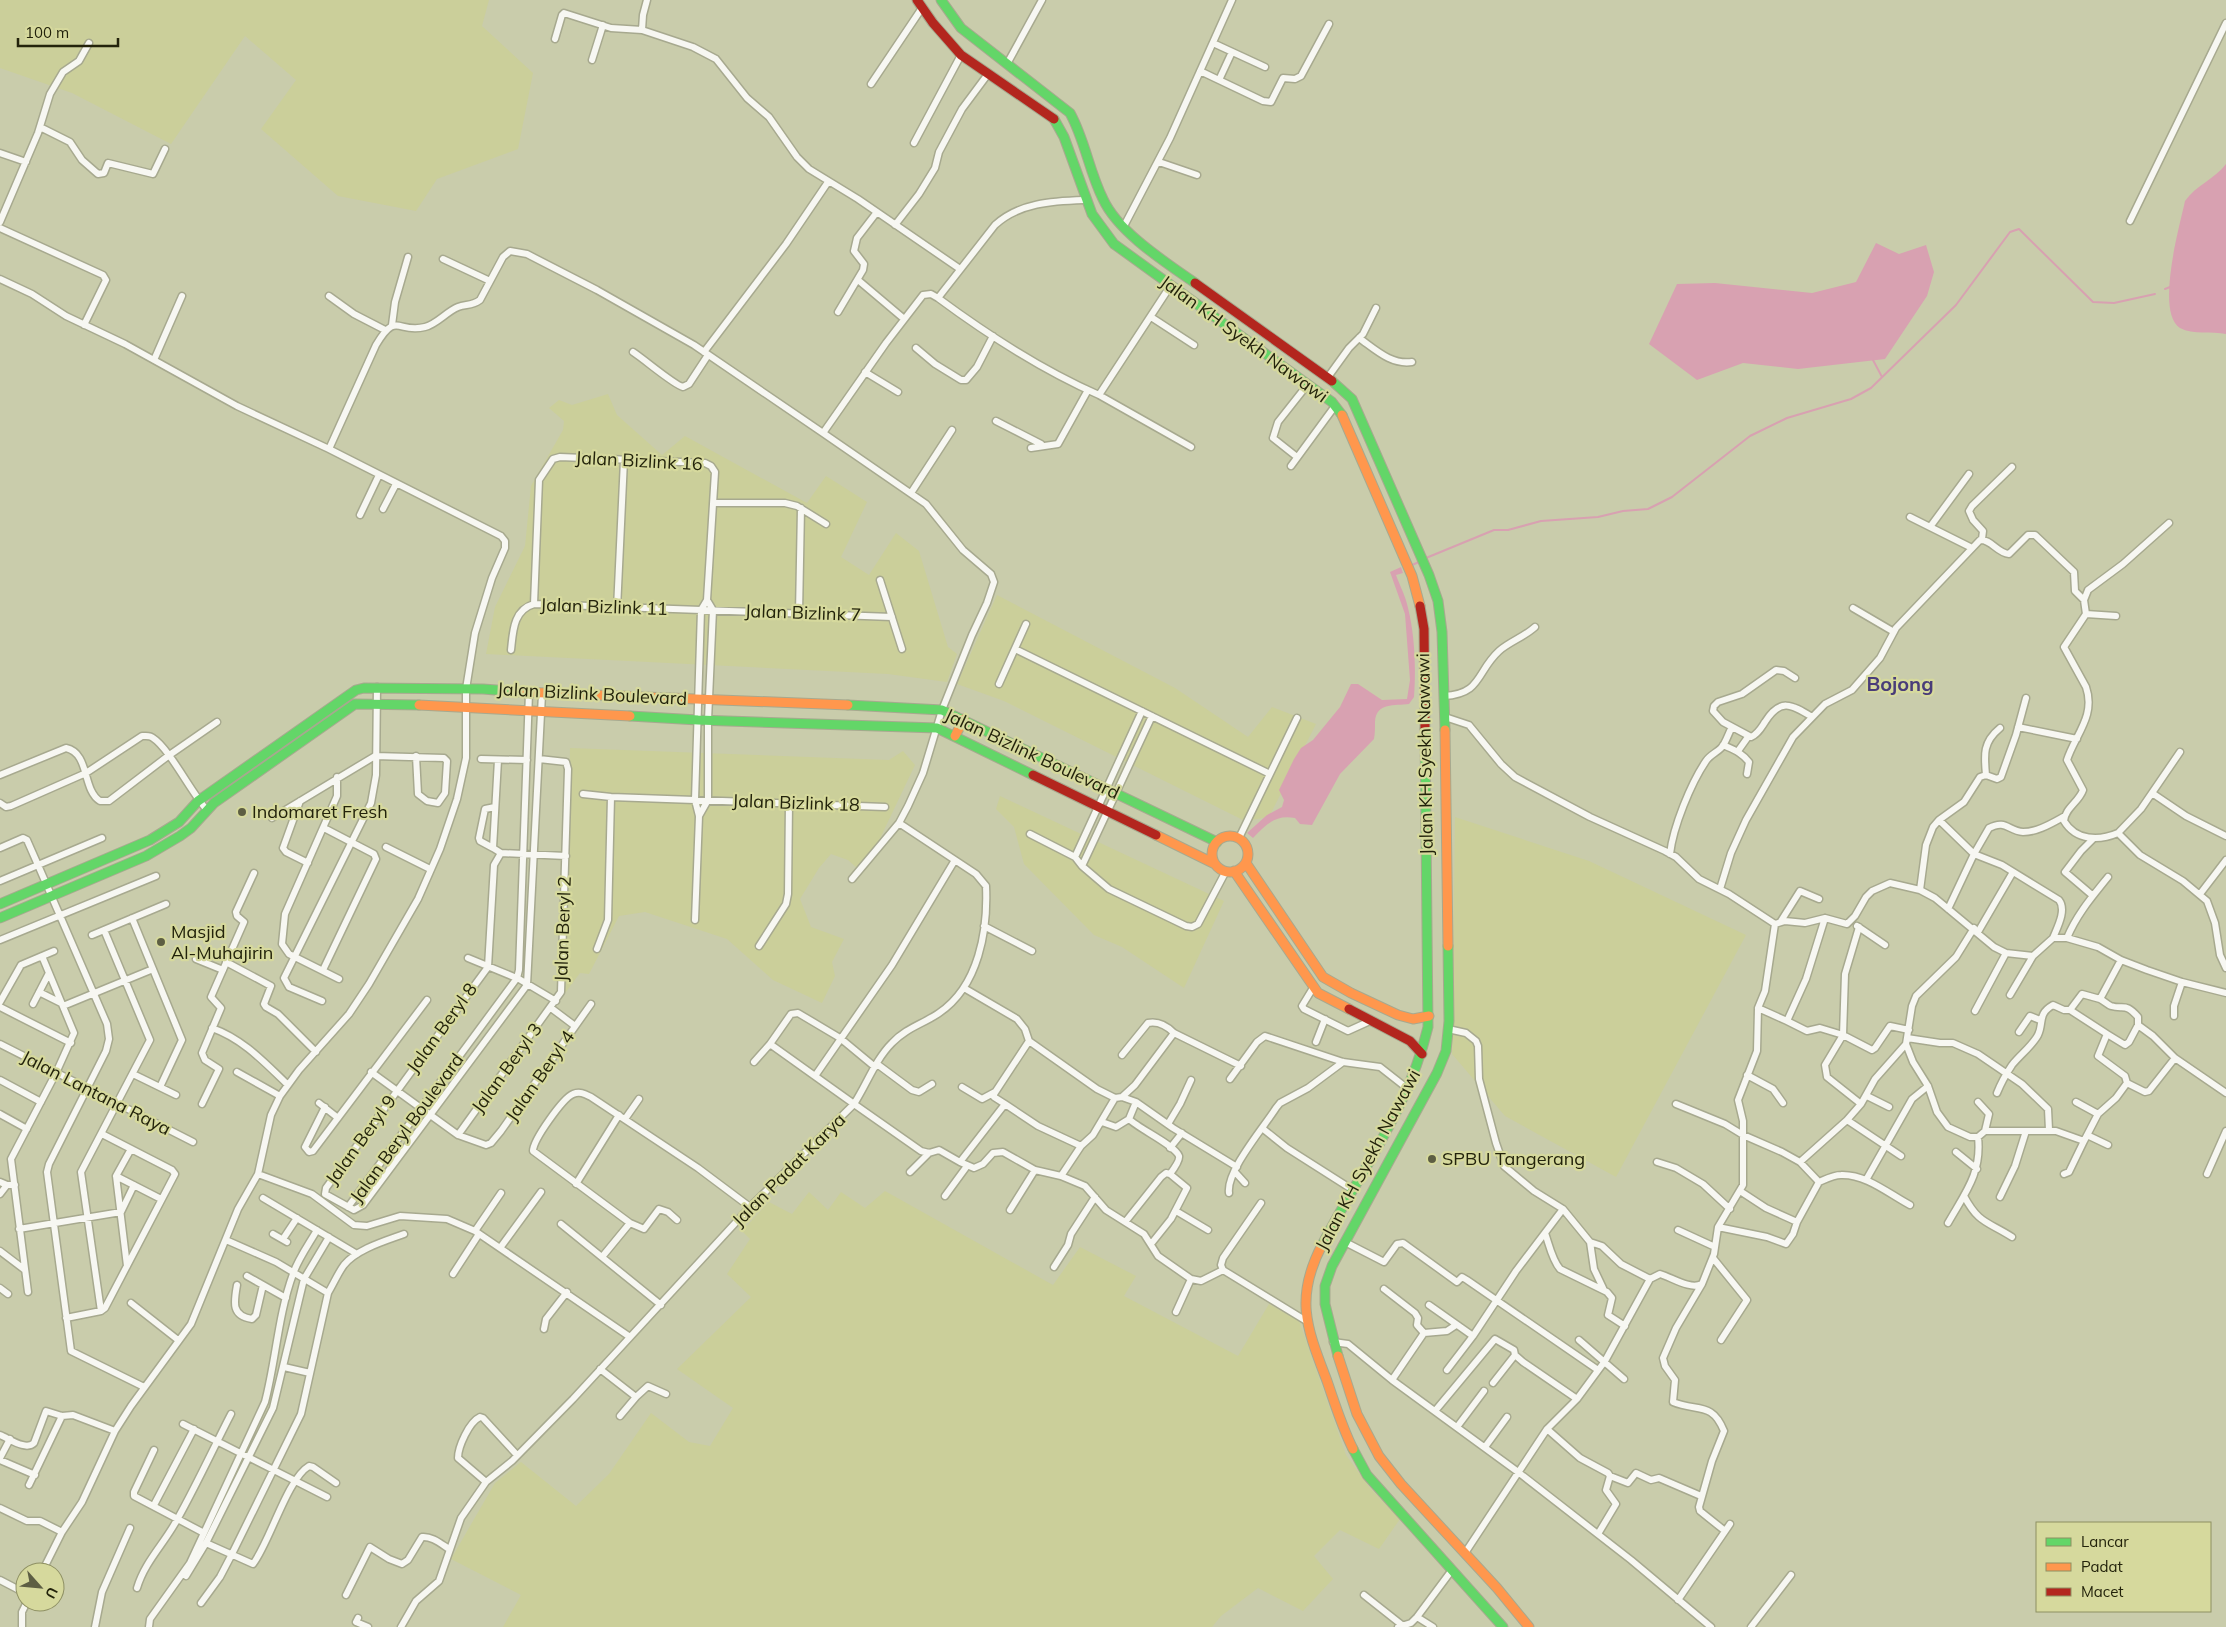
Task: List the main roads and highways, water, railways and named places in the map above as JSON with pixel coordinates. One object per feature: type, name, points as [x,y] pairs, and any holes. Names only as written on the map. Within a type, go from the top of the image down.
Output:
[{"type":"main road","name":"Jalan KH Syekh Nawawi","points":[[916,0],[961,55],[1049,114],[1056,121],[1065,138],[1084,200],[1092,218],[1108,239],[1308,384],[1335,406],[1346,420],[1412,576],[1418,596],[1424,630],[1429,1016],[1422,1054],[1408,1088],[1319,1250],[1308,1280],[1305,1298],[1313,1343],[1353,1454],[1367,1475],[1503,1627]]},
{"type":"main road","name":"Jalan KH Syekh Nawawi","points":[[940,0],[961,28],[1070,113],[1080,131],[1102,198],[1111,214],[1123,228],[1214,297],[1328,377],[1352,399],[1390,481],[1434,586],[1441,616],[1445,716],[1448,1029],[1446,1051],[1442,1062],[1332,1266],[1325,1286],[1325,1304],[1333,1342],[1357,1414],[1379,1456],[1401,1484],[1465,1553],[1529,1627]]},
{"type":"main road","points":[[1205,309],[1214,297]]},
{"type":"main road","name":"Jalan Bizlink Boulevard","points":[[0,904],[150,840],[179,822],[198,801],[338,701],[356,690],[378,687],[466,689],[542,694],[709,699],[942,710],[964,718],[1217,842]]},
{"type":"main road","name":"Jalan Bizlink Boulevard","points":[[0,918],[146,856],[191,828],[214,803],[356,704],[529,709],[698,720],[937,728],[1215,864]]},
{"type":"main road","points":[[915,708],[915,726]]},
{"type":"main road","points":[[955,736],[964,718]]},
{"type":"main road","points":[[1422,1054],[1410,1041],[1327,999],[1313,988],[1230,871],[1215,864],[1212,856],[1217,842],[1223,837],[1231,836],[1239,838],[1248,849],[1246,863],[1251,872],[1323,977],[1352,994],[1398,1015],[1413,1019],[1429,1016]]},
{"type":"main road","points":[[1230,871],[1246,863]]},
{"type":"waterway","points":[[1426,558],[1494,530],[1508,530],[1541,521],[1598,517],[1623,511],[1648,509],[1672,497],[1750,436],[1787,418],[1851,399],[1871,388],[1956,305],[2010,232],[2019,229],[2093,302],[2114,303],[2155,294]]},
{"type":"waterway","points":[[2165,289],[2170,287]]},
{"type":"waterway","points":[[1873,360],[1882,377]]},
{"type":"waterway","points":[[1412,565],[1419,562]]},
{"type":"place","name":"Indomaret Fresh","points":[[242,812]]},
{"type":"place","name":"Masjid Al-Muhajirin","points":[[161,942]]},
{"type":"place","name":"SPBU Tangerang","points":[[1432,1159]]},
{"type":"district","name":"Bojong","points":[[1900,684]]}]
